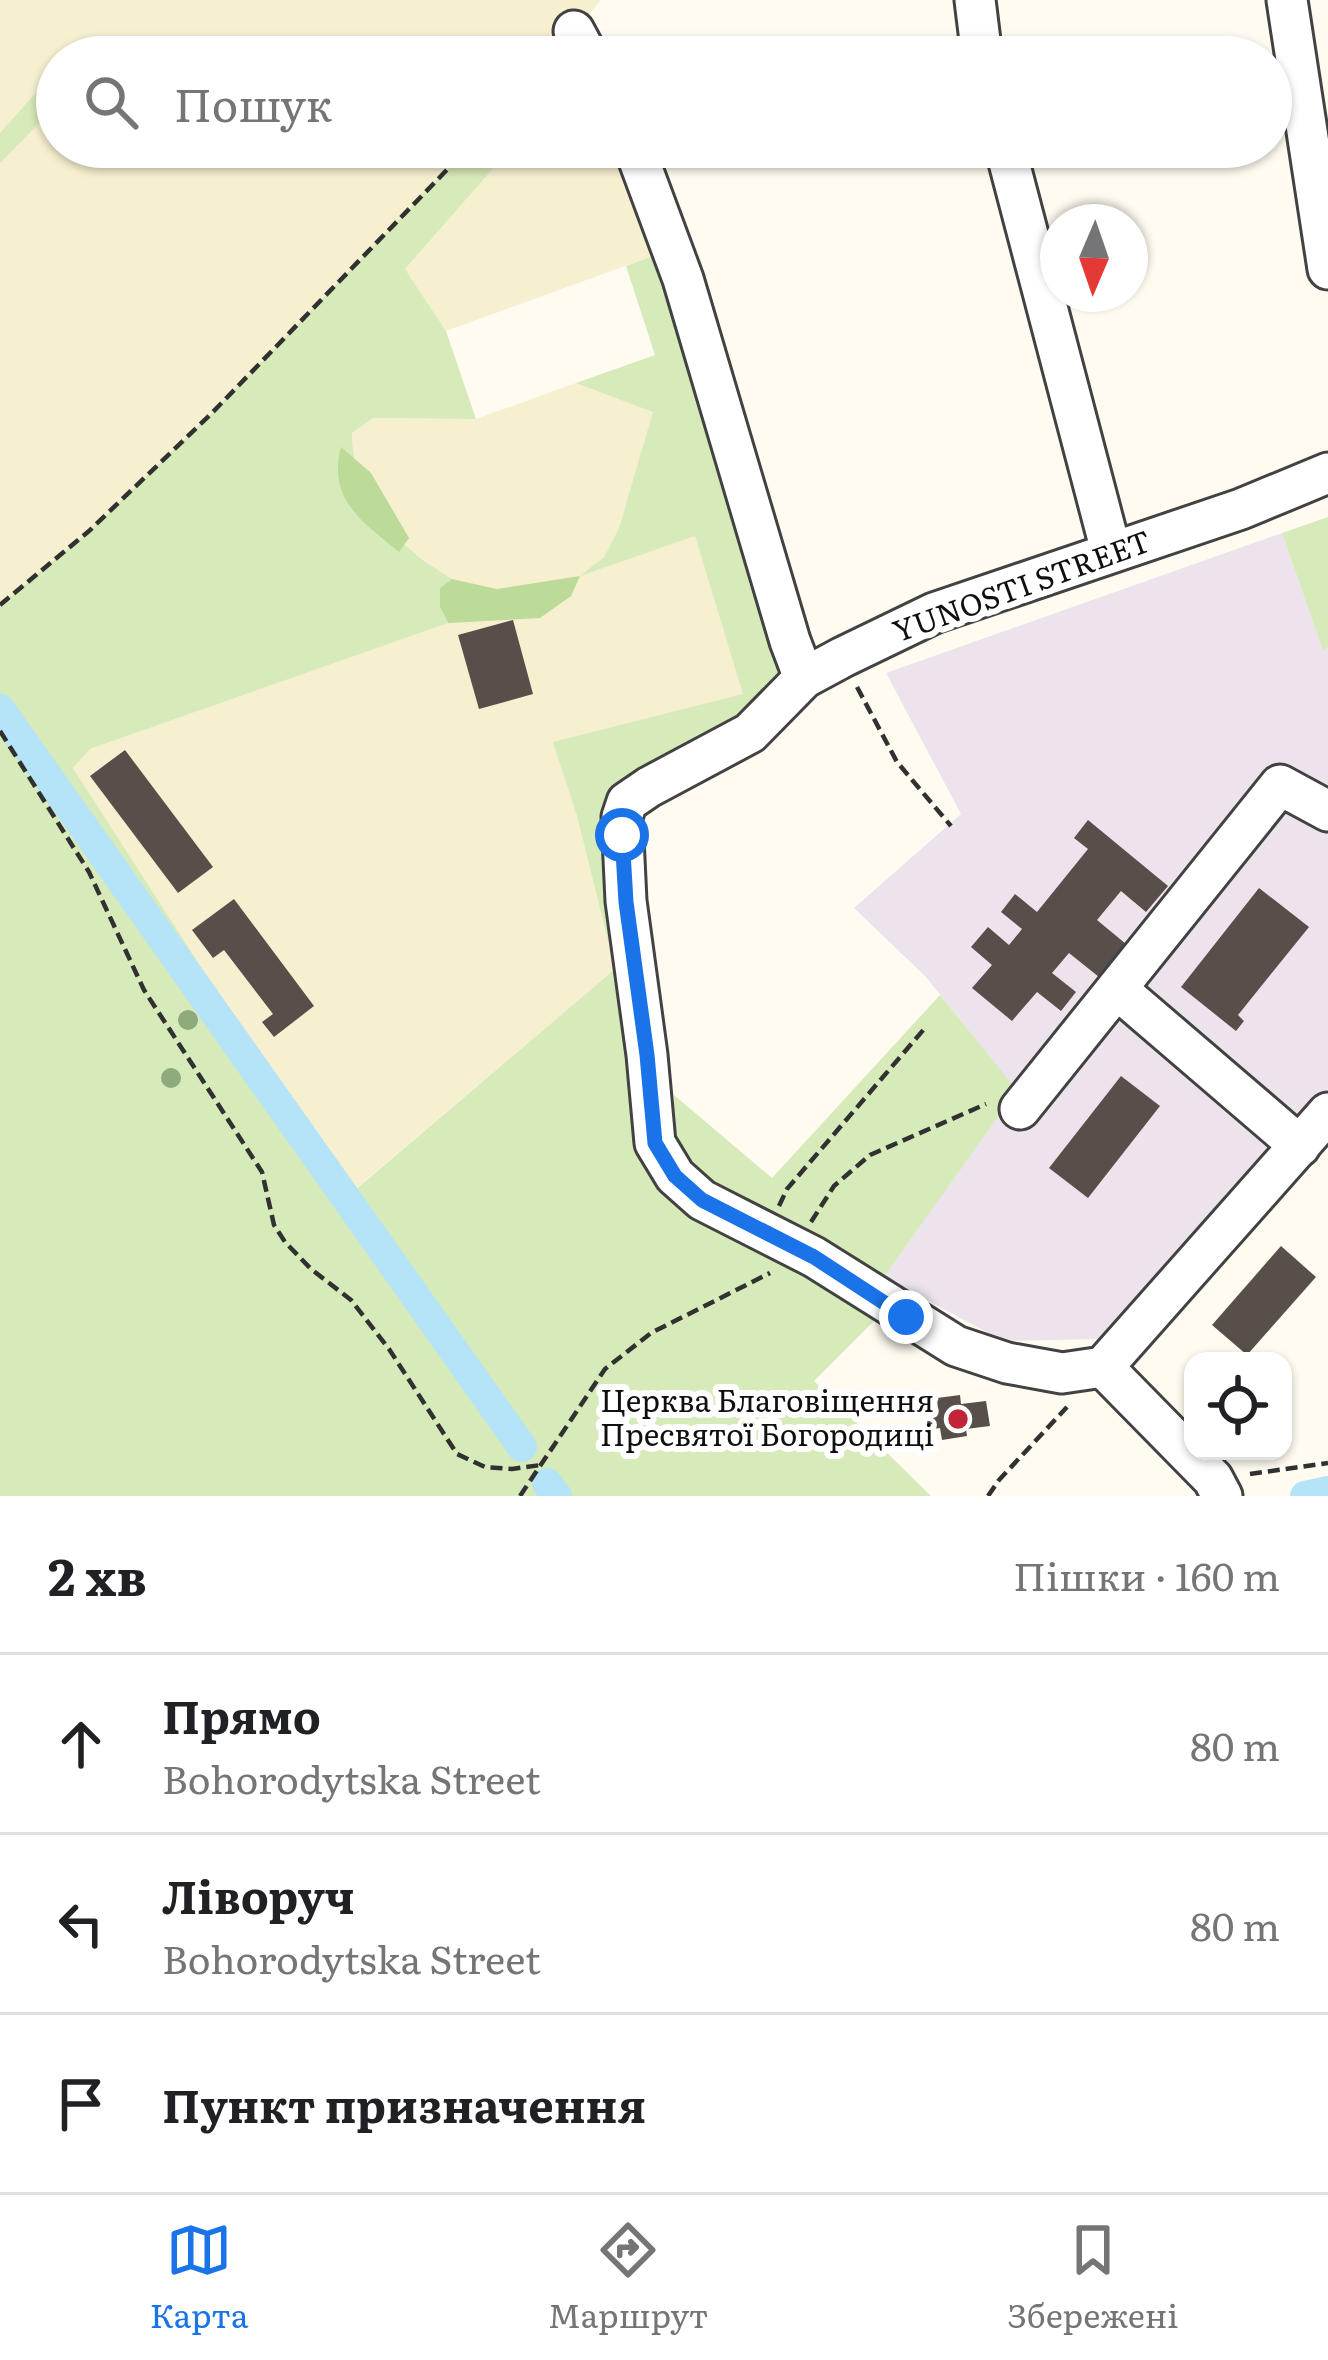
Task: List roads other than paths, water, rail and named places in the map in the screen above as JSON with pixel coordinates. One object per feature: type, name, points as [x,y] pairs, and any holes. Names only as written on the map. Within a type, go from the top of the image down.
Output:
[{"type":"street","points":[[975,0],[979,36]]},
{"type":"street","points":[[1287,0],[1328,269]]},
{"type":"street","points":[[642,168],[682,279],[804,678]]},
{"type":"street","points":[[1011,168],[1111,551]]},
{"type":"street","name":"YUNOSTI STREET","points":[[1103,1367],[1062,1372],[1007,1363],[956,1346],[790,1245],[702,1200],[675,1176],[655,1143],[626,902],[622,817],[627,802],[750,733],[804,678],[843,657],[934,613],[1241,509],[1328,473]]},
{"type":"street","points":[[1020,1109],[1280,785],[1328,811]]},
{"type":"street","points":[[1117,989],[1300,1146]]},
{"type":"street","points":[[1217,1488],[1103,1367],[1328,1113]]},
{"type":"waterway","points":[[0,709],[522,1447]]},
{"type":"waterway","points":[[547,1483],[557,1496]]},
{"type":"waterway","points":[[1305,1496],[1328,1491]]},
{"type":"place","name":"Церква Благовіщення Пресвятої Богородиці","points":[[958,1419]]}]
